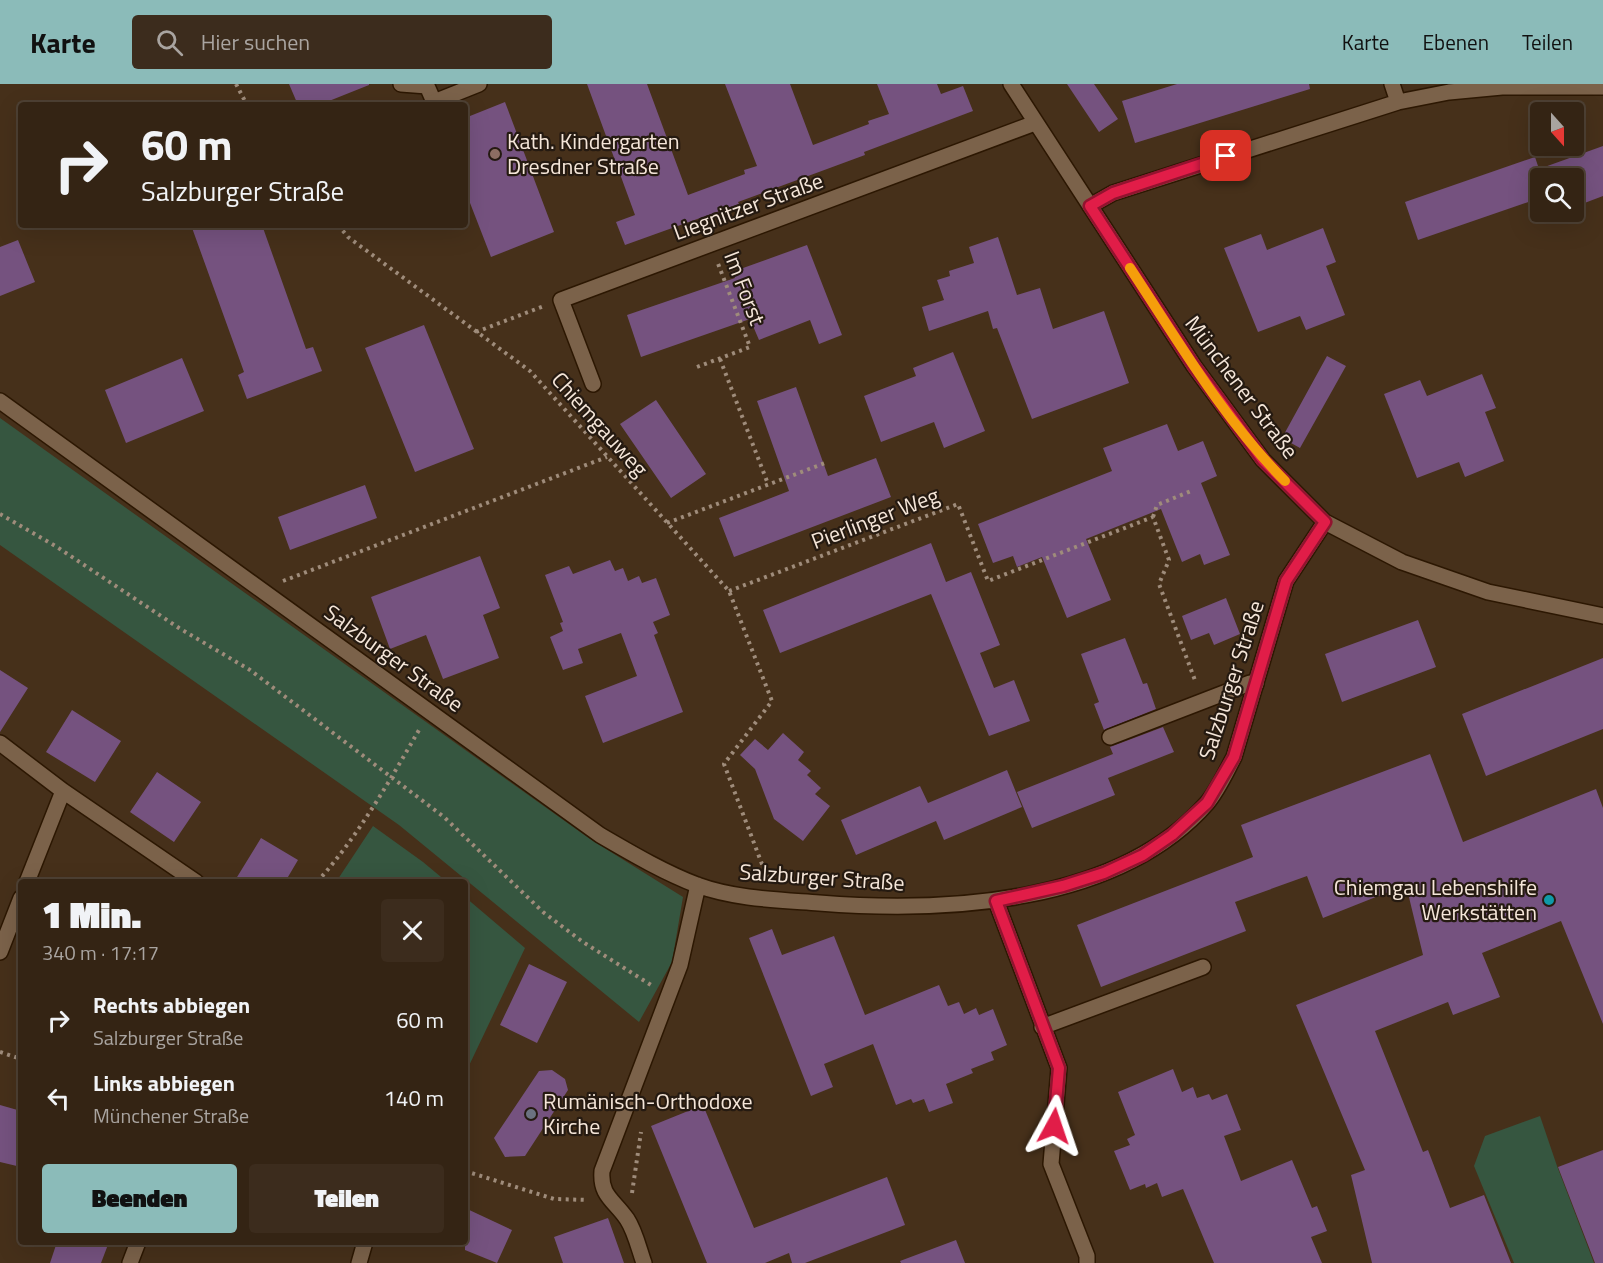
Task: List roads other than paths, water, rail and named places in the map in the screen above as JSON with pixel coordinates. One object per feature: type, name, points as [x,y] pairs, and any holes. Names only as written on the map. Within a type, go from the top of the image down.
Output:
[{"type":"street","points":[[401,84],[426,85],[434,102],[479,84]]},
{"type":"street","name":"Münchener Straße","points":[[1011,84],[1194,366],[1263,460],[1325,522],[1402,562],[1488,592],[1603,616]]},
{"type":"street","points":[[1392,84],[1398,102]]},
{"type":"street","points":[[1090,206],[1113,193],[1398,102],[1449,92],[1502,87],[1603,87]]},
{"type":"street","name":"Liegnitzer Straße","points":[[593,384],[561,300],[1035,123]]},
{"type":"street","name":"Salzburger Straße","points":[[0,401],[600,835],[645,860],[698,885],[733,894],[776,900],[883,906],[929,906],[996,901],[1063,886],[1104,873],[1143,855],[1172,835],[1207,803],[1223,779],[1234,757],[1286,581],[1325,522]]},
{"type":"street","points":[[1110,737],[1250,683],[1256,684]]},
{"type":"street","points":[[0,743],[63,790],[192,879]]},
{"type":"street","points":[[28,879],[63,790]]},
{"type":"street","points":[[644,1263],[628,1220],[609,1200],[603,1189],[602,1171],[680,965],[698,885]]},
{"type":"street","points":[[996,901],[1059,1068],[1051,1164],[1087,1256],[1087,1263]]},
{"type":"street","points":[[0,952],[18,906]]},
{"type":"street","points":[[1042,1027],[1203,967]]},
{"type":"street","points":[[130,1263],[137,1245]]},
{"type":"street","points":[[359,1263],[364,1245]]},
{"type":"place","name":"Kath. Kindergarten Dresdner Straße","points":[[495,154]]},
{"type":"place","name":"Chiemgau Lebenshilfe Werkstätten","points":[[1549,900]]},
{"type":"place","name":"Rumänisch-Orthodoxe Kirche","points":[[531,1114]]}]
